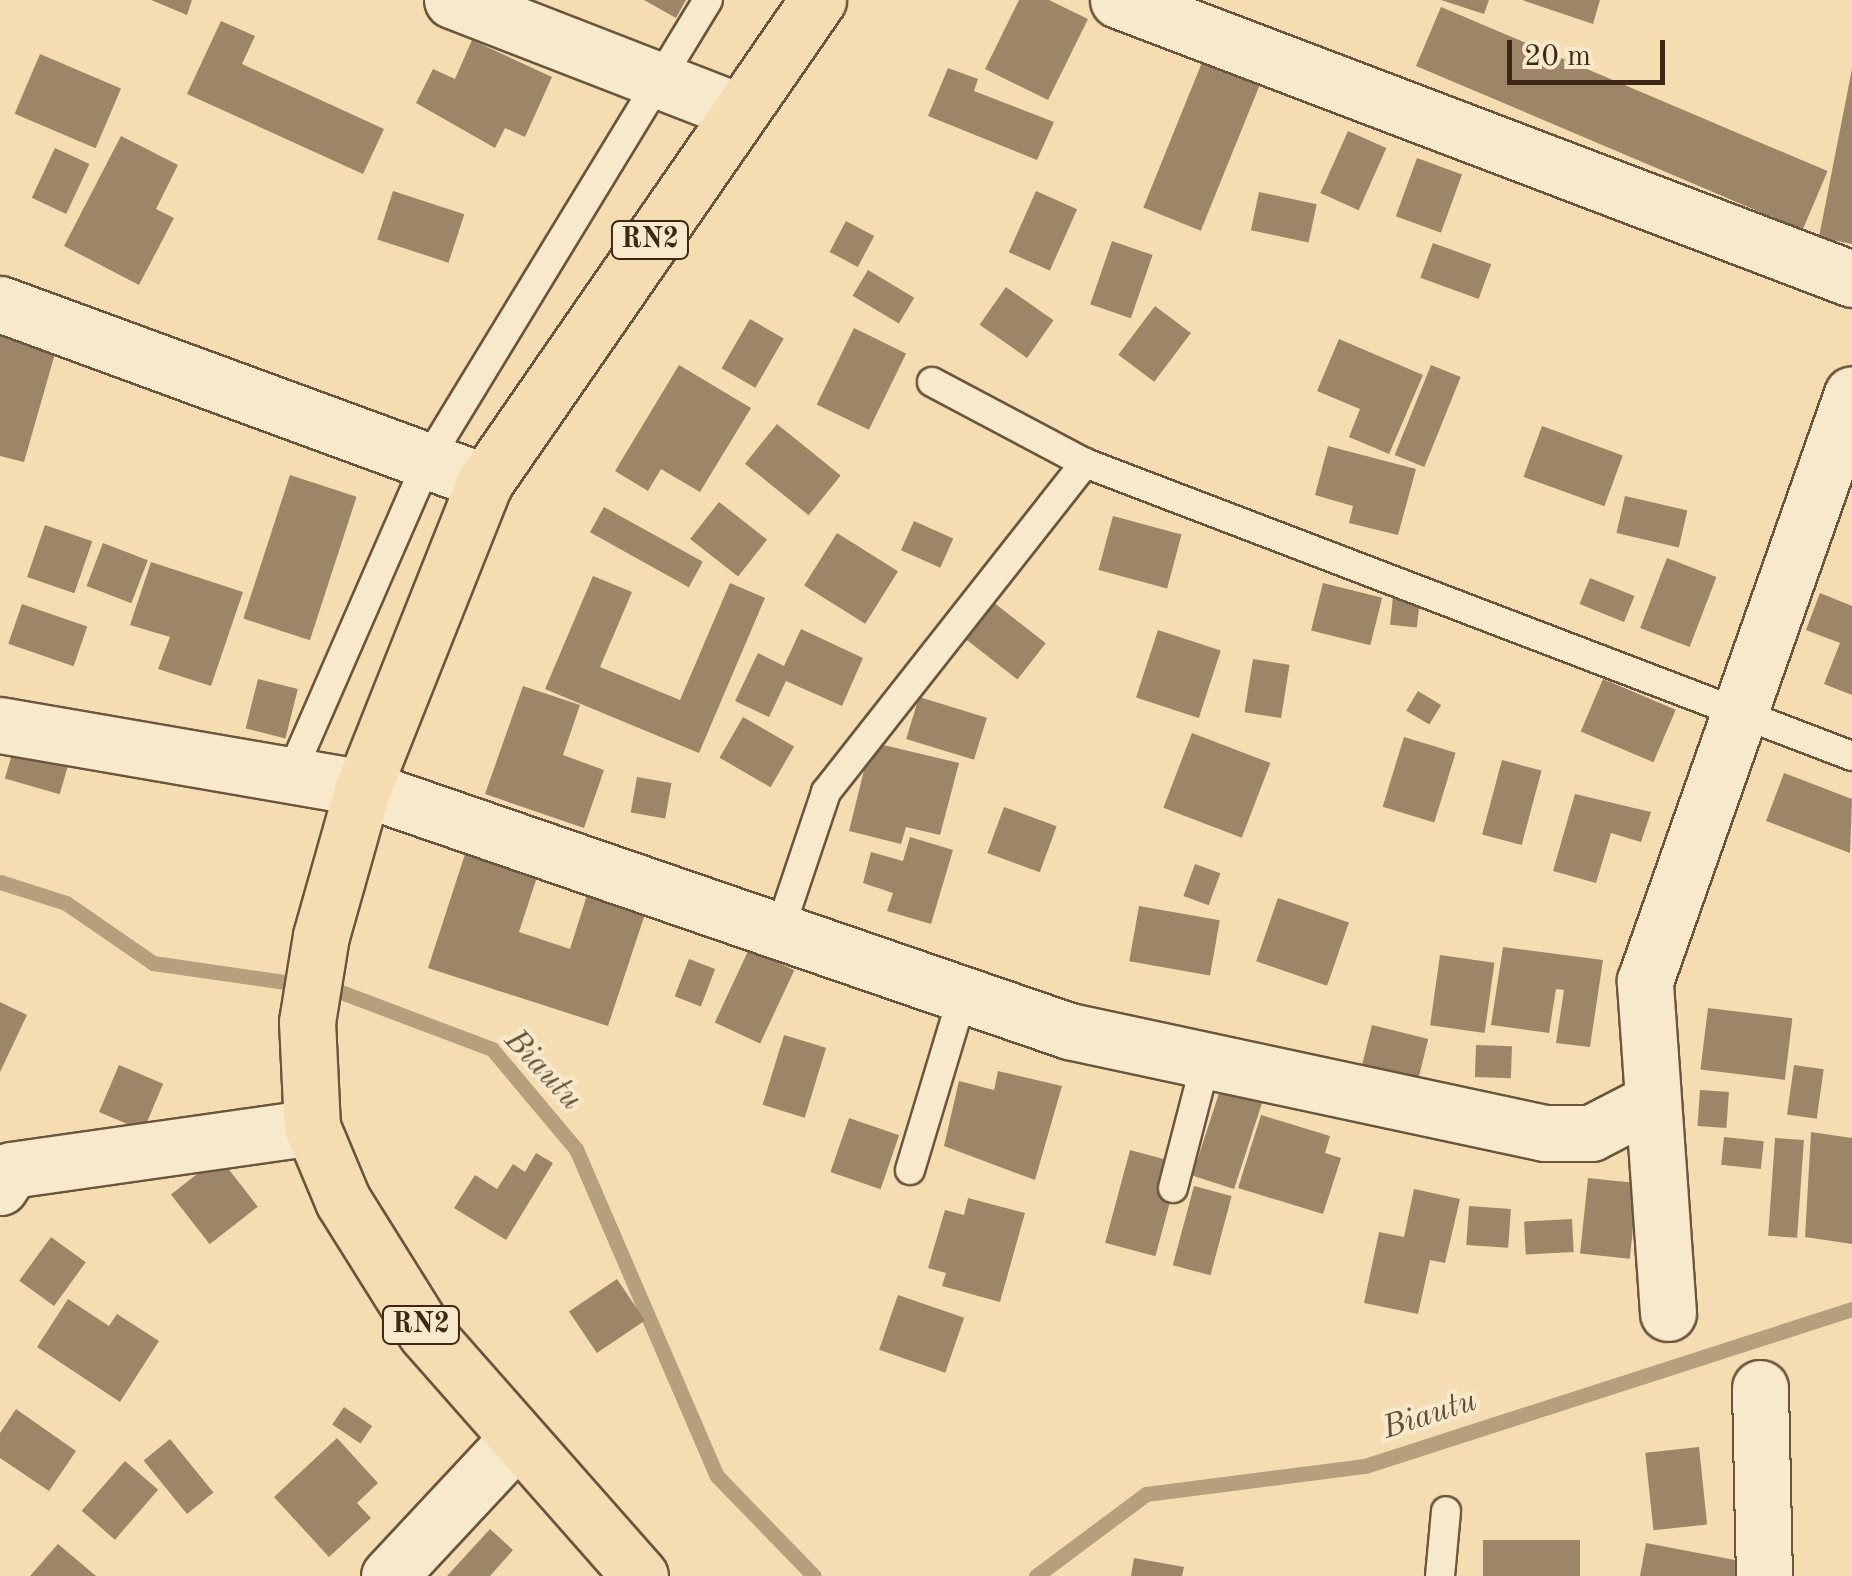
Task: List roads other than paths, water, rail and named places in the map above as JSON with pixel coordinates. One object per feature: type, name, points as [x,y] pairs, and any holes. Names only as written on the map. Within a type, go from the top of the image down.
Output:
[{"type":"highway","name":"RN2","points":[[640,1576],[515,1441],[425,1332],[343,1201],[312,1128],[308,1022],[321,936],[364,788],[485,482],[818,0]]},
{"type":"street","points":[[452,0],[738,111]]},
{"type":"street","points":[[1118,0],[1852,280]]},
{"type":"street","points":[[0,304],[430,458],[485,482]]},
{"type":"street","points":[[1668,1314],[1649,1103],[1645,981],[1852,394]]},
{"type":"street","points":[[0,725],[364,788],[1069,1031],[1545,1132],[1591,1133],[1649,1103]]},
{"type":"street","points":[[0,1187],[11,1170],[312,1128]]},
{"type":"street","points":[[1760,1388],[1764,1576]]},
{"type":"street","points":[[388,1576],[515,1441]]},
{"type":"lane","points":[[290,776],[430,458],[657,78],[708,0]]},
{"type":"lane","points":[[932,382],[1084,463],[1738,716],[1852,756]]},
{"type":"lane","points":[[779,932],[826,792],[1084,463]]},
{"type":"lane","points":[[910,1170],[964,995]]},
{"type":"lane","points":[[1173,1188],[1206,1060]]},
{"type":"lane","points":[[1440,1576],[1446,1510]]},
{"type":"waterway","name":"Biautu","points":[[0,882],[66,903],[153,963],[333,989],[492,1049],[576,1149],[717,1476],[814,1576]]},
{"type":"waterway","name":"Biautu","points":[[1036,1576],[1146,1494],[1365,1466],[1852,1309]]}]
